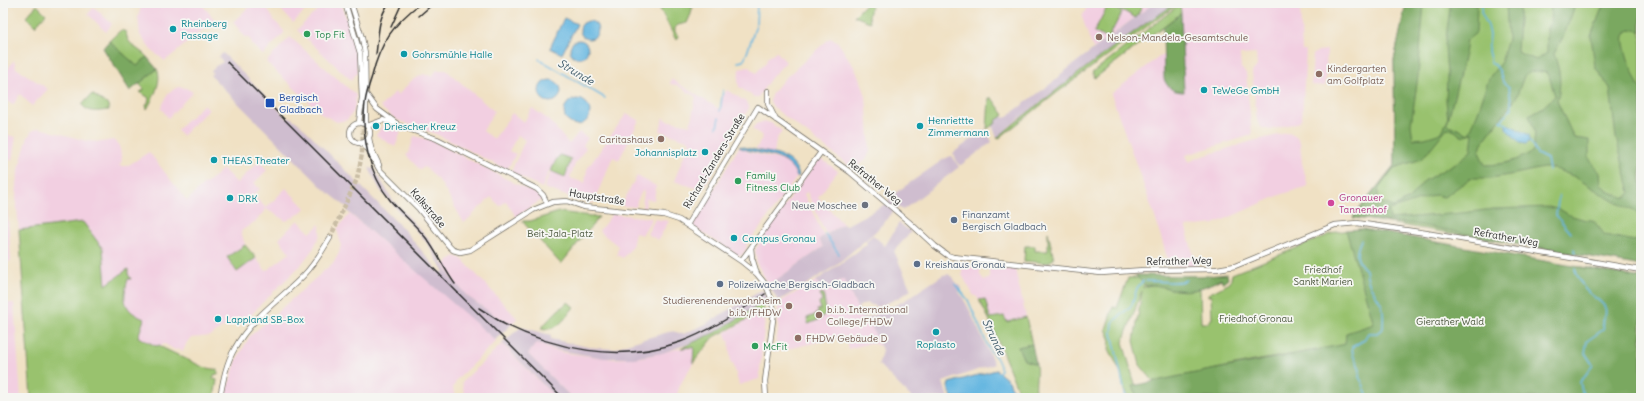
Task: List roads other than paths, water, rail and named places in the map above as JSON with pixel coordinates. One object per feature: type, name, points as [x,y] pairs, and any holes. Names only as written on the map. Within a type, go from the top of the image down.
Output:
[{"type":"main road","points":[[345,3],[360,53],[362,98],[361,117],[359,123],[352,127],[350,135],[354,141],[361,143],[369,138],[370,132],[367,125],[364,44],[351,3]]},
{"type":"main road","points":[[768,91],[768,104],[776,120]]},
{"type":"main road","points":[[366,92],[369,100],[377,109],[399,126]]},
{"type":"main road","name":"Refrather Weg","points":[[758,106],[853,175],[940,251],[954,257],[1101,273],[1144,270],[1217,270],[1235,266],[1335,225],[1358,223],[1426,233],[1641,270]]},
{"type":"main road","name":"Richard-Zanders-Straße","points":[[687,225],[758,106]]},
{"type":"main road","points":[[359,123],[367,125],[382,120],[437,139],[537,189],[543,194],[547,203]]},
{"type":"main road","name":"Kalkstraße","points":[[369,138],[382,172]]},
{"type":"main road","name":"Kalkstraße","points":[[361,143],[368,149],[382,172],[419,209],[453,250],[462,252],[475,247],[519,218],[547,203]]},
{"type":"main road","points":[[741,261],[821,152]]},
{"type":"main road","name":"Hauptstraße","points":[[547,203],[567,201],[584,207],[664,215],[677,219],[741,261],[757,274],[766,285],[772,298],[774,312],[764,381],[766,398]]},
{"type":"main road","points":[[220,398],[226,369],[234,348],[250,327],[314,264],[330,238]]},
{"type":"main road","points":[[751,248],[752,258],[757,274]]},
{"type":"water","points":[[564,18],[577,24],[562,54],[550,48]]},
{"type":"water","points":[[585,21],[593,21],[598,26],[596,37],[593,39],[585,39],[580,34],[580,26]]},
{"type":"water","points":[[575,40],[583,40],[588,45],[586,56],[583,58],[575,58],[570,53],[570,45]]},
{"type":"water","points":[[550,80],[558,83],[561,91],[558,99],[550,102],[542,99],[539,91],[542,83]]},
{"type":"water","points":[[577,99],[586,103],[590,112],[586,121],[577,125],[568,121],[564,112],[568,103]]},
{"type":"water","points":[[1506,125],[1510,125],[1529,135],[1530,141],[1526,144],[1520,143],[1506,128]]},
{"type":"water","points":[[741,146],[783,157],[790,161],[796,168],[799,176],[797,177],[793,169],[782,160],[739,147]]},
{"type":"water","points":[[996,370],[1009,381],[1016,398],[952,398],[948,387],[949,383]]},
{"type":"waterway","points":[[738,62],[743,61],[747,53],[756,25],[757,3]]},
{"type":"waterway","points":[[1482,3],[1481,12],[1488,26],[1490,35],[1488,51],[1491,62],[1499,70],[1503,82],[1509,87],[1512,108],[1501,121],[1508,125]]},
{"type":"waterway","name":"Strunde","points":[[539,59],[605,98]]},
{"type":"waterway","points":[[720,111],[723,90]]},
{"type":"waterway","points":[[717,127],[719,118]]},
{"type":"waterway","points":[[1530,141],[1537,154],[1547,159],[1549,170]]},
{"type":"waterway","points":[[1559,195],[1556,215],[1571,233]]},
{"type":"waterway","name":"Strunde","points":[[825,234],[839,254]]},
{"type":"waterway","points":[[1361,240],[1357,253],[1358,260],[1366,270],[1368,281],[1380,301],[1383,314],[1383,328],[1377,333],[1368,333],[1364,340],[1352,347],[1353,355],[1360,369],[1359,377],[1368,398]]},
{"type":"waterway","points":[[1574,249],[1575,254]]},
{"type":"waterway","points":[[1575,269],[1585,289],[1601,303],[1606,310],[1602,321],[1604,329],[1587,341],[1585,353],[1593,365],[1580,382],[1583,395],[1579,398]]},
{"type":"waterway","points":[[1146,281],[1178,282],[1186,280]]},
{"type":"waterway","points":[[1126,398],[1112,333],[1113,322],[1132,305],[1137,288],[1143,281]]},
{"type":"waterway","name":"Strunde","points":[[955,284],[968,300],[990,351],[998,362],[1001,370],[998,373]]},
{"type":"tunnel","points":[[349,8],[361,49]]},
{"type":"tunnel","points":[[330,238],[357,179],[362,154],[364,105]]},
{"type":"railway","points":[[376,54],[380,21],[389,3]]},
{"type":"railway","points":[[391,27],[402,3]]},
{"type":"railway","points":[[421,3],[396,26],[379,53],[365,100],[364,128],[368,154],[372,167],[383,190],[394,205],[426,238],[455,284]]},
{"type":"railway","points":[[419,16],[434,3]]},
{"type":"railway","points":[[227,62],[563,398]]},
{"type":"railway","points":[[500,322],[521,332],[565,346],[588,350],[634,352],[657,348],[691,338],[724,321],[765,294]]},
{"type":"railway","points":[[479,308],[504,324]]},
{"type":"place","name":"Rheinberg Passage","points":[[173,29]]},
{"type":"place","name":"Top Fit","points":[[307,34]]},
{"type":"place","name":"Nelson-Mandela-Gesamtschule","points":[[1099,37]]},
{"type":"place","name":"Gohrsmühle Halle","points":[[404,54]]},
{"type":"place","name":"Kindergarten am Golfplatz","points":[[1319,74]]},
{"type":"place","name":"TeWeGe GmbH","points":[[1204,90]]},
{"type":"place","name":"Bergisch Gladbach","points":[[270,103]]},
{"type":"place","name":"Driescher Kreuz","points":[[376,126]]},
{"type":"place","name":"Henriettte Zimmermann","points":[[920,126]]},
{"type":"place","name":"Caritashaus","points":[[661,139]]},
{"type":"place","name":"Johannisplatz","points":[[705,152]]},
{"type":"place","name":"THEAS Theater","points":[[214,160]]},
{"type":"place","name":"Family Fitness Club","points":[[738,181]]},
{"type":"place","name":"DRK","points":[[230,198]]},
{"type":"place","name":"Gronauer Tannenhof","points":[[1331,203]]},
{"type":"place","name":"Neue Moschee","points":[[865,205]]},
{"type":"place","name":"Finanzamt Bergisch Gladbach","points":[[954,220]]},
{"type":"place","name":"Campus Gronau","points":[[734,238]]},
{"type":"place","name":"Kreishaus Gronau","points":[[917,264]]},
{"type":"place","name":"Polizeiwache Bergisch-Gladbach","points":[[720,284]]},
{"type":"place","name":"Studierenendenwohnheim b.i.b./FHDW","points":[[789,306]]},
{"type":"place","name":"b.i.b. International College/FHDW","points":[[819,315]]},
{"type":"place","name":"Lappland SB-Box","points":[[218,319]]},
{"type":"place","name":"Roplasto","points":[[936,332]]},
{"type":"place","name":"FHDW Gebäude D","points":[[798,338]]},
{"type":"place","name":"McFit","points":[[755,346]]},
{"type":"park label","name":"Beit-Jala-Platz","points":[[560,233]]},
{"type":"park label","name":"Friedhof Sankt Marien","points":[[1323,274]]},
{"type":"park label","name":"Friedhof Gronau","points":[[1256,318]]},
{"type":"park label","name":"Gierather Wald","points":[[1450,321]]}]
